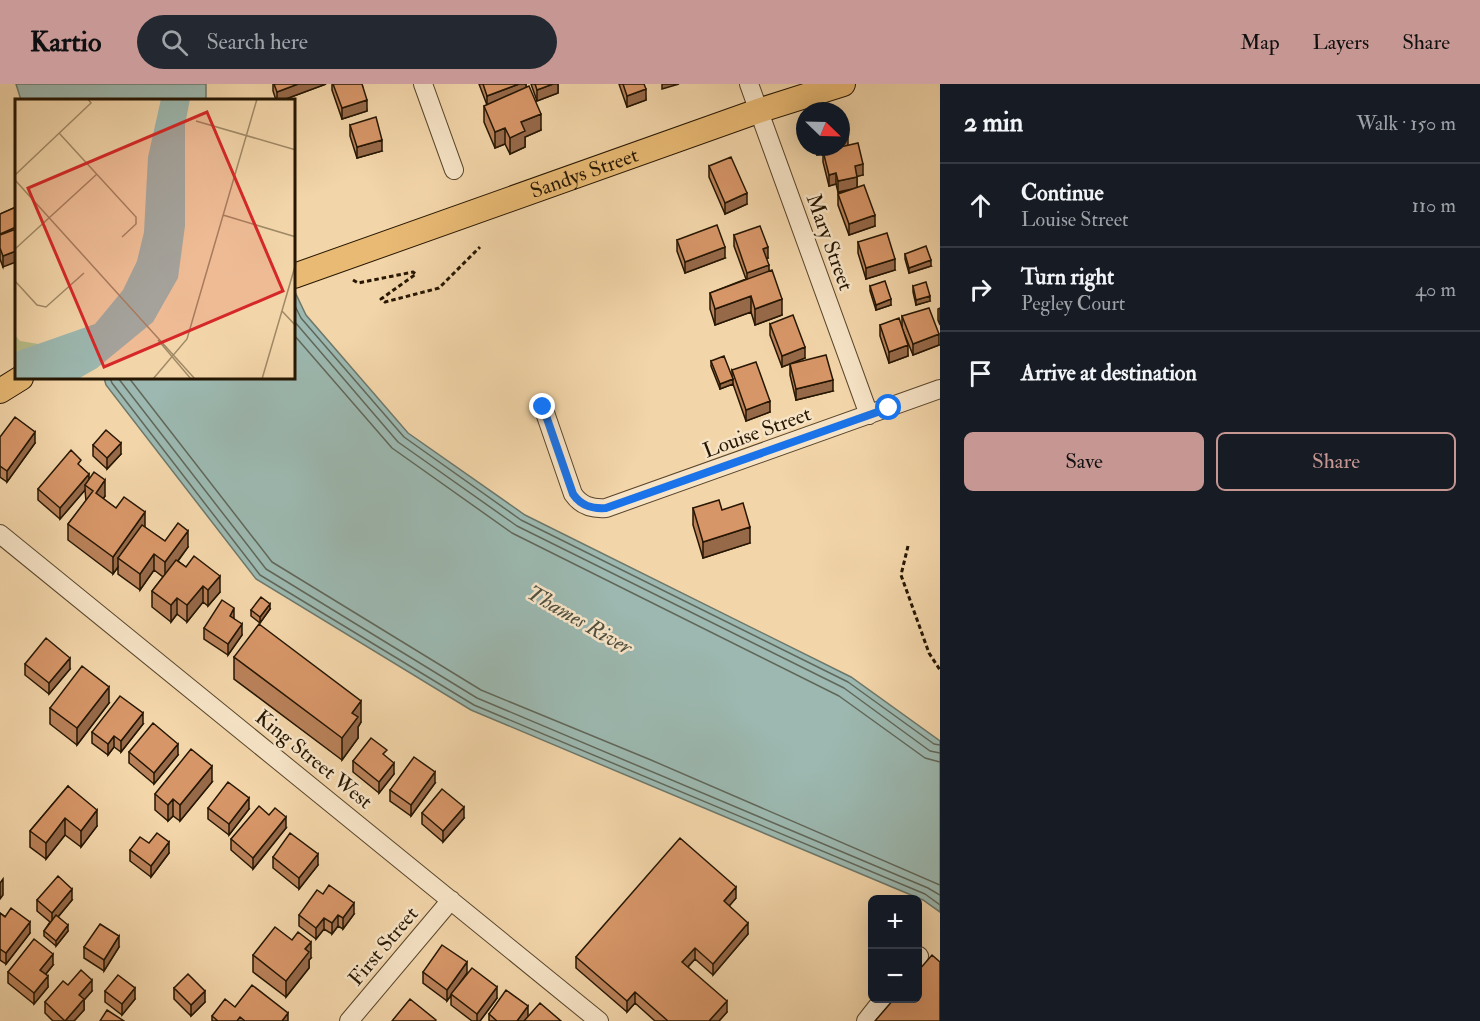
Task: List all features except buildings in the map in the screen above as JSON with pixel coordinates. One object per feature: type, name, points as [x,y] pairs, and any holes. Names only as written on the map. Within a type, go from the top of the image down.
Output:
[{"type":"main road","name":"Sandys Street","points":[[296,275],[758,111],[843,84]]},
{"type":"main road","points":[[0,391],[18,380]]},
{"type":"street","points":[[423,84],[454,170]]},
{"type":"street","name":"Mary Street","points":[[749,84],[869,415]]},
{"type":"street","name":"Louise Street","points":[[543,407],[573,494],[587,507],[606,508],[940,389]]},
{"type":"street","name":"King Street West","points":[[0,534],[599,1021]]},
{"type":"street","name":"First Street","points":[[349,1021],[451,900]]},
{"type":"street","points":[[866,1021],[881,1003]]},
{"type":"path","points":[[352,280],[358,284],[413,272],[416,274],[381,299],[385,302],[410,296],[440,288],[480,247]]},
{"type":"path","points":[[908,546],[901,575],[929,653],[940,670]]},
{"type":"water","points":[[16,84],[206,84],[206,99],[21,99]]},
{"type":"water","name":"Thames River","points":[[296,294],[306,315],[408,433],[525,515],[851,677],[940,741],[940,912],[922,900],[922,895],[911,895],[471,710],[256,579],[106,385],[105,380],[296,380]]},
{"type":"route","points":[[543,407],[573,494],[579,502],[596,509],[606,508],[740,462],[889,408]]}]
